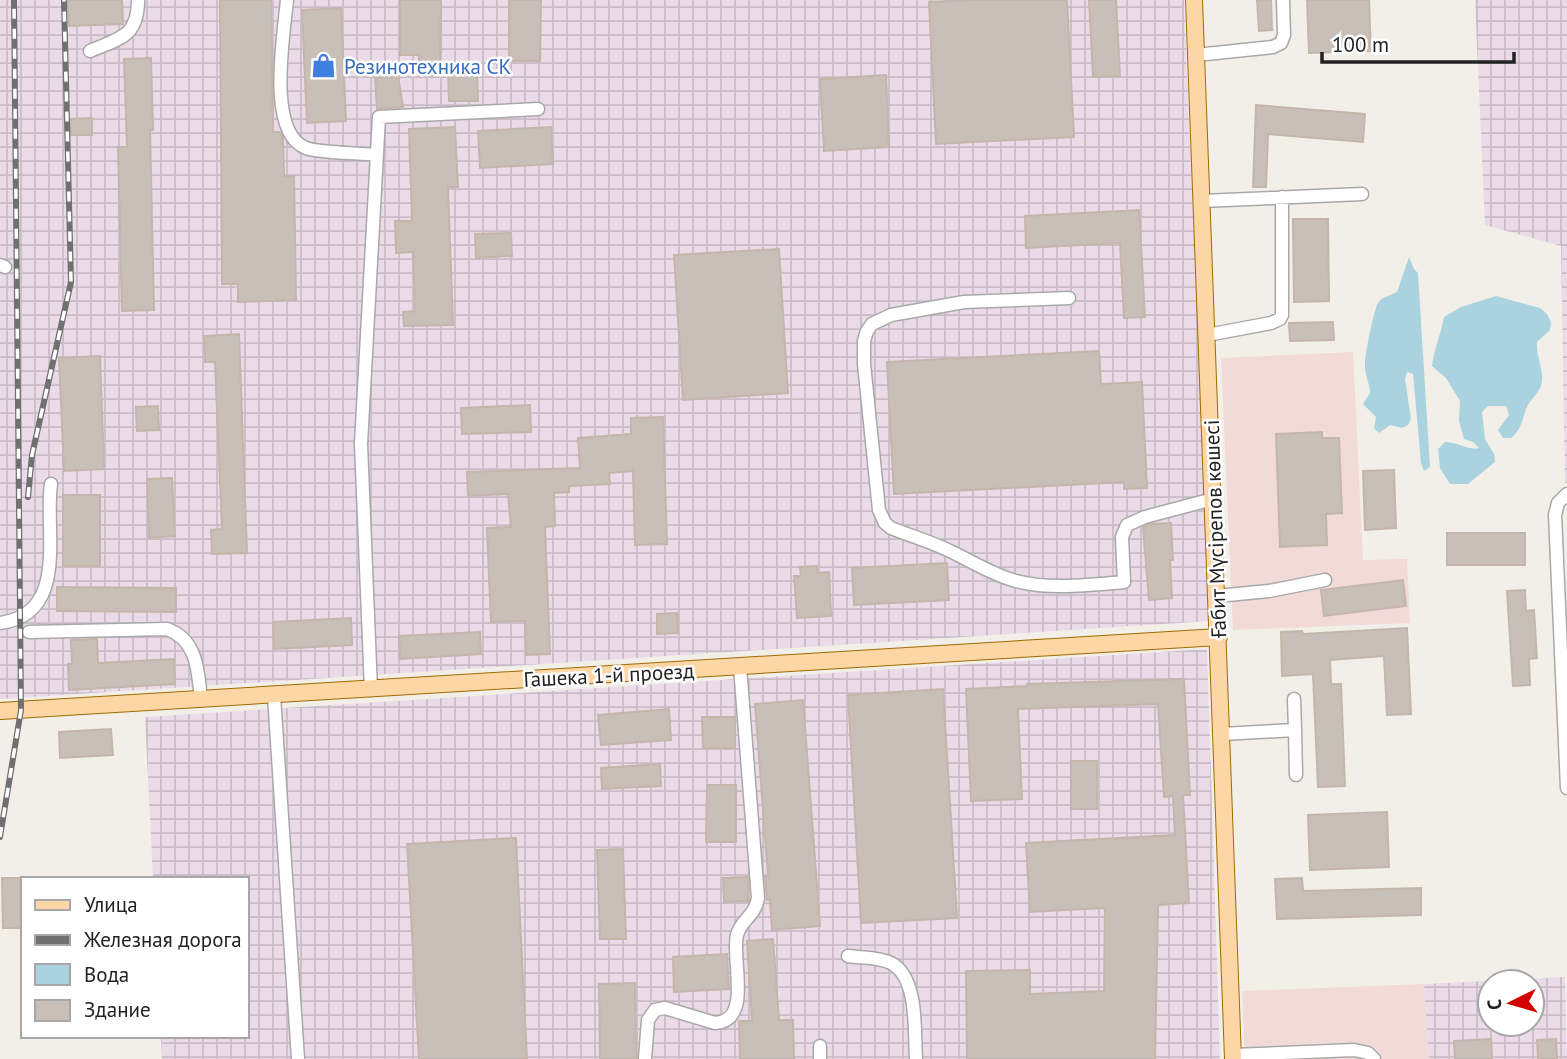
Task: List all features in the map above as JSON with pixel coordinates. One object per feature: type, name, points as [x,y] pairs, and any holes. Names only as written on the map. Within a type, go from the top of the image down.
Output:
[{"type":"main road","name":"Ғабит Мүсірепов көшесі","points":[[1194,0],[1233,1057]]},
{"type":"main road","name":"Гашека 1-й проезд","points":[[0,711],[1219,637]]},
{"type":"street","points":[[90,51],[120,38],[132,29],[138,16],[138,0]]},
{"type":"street","points":[[286,0],[281,64],[282,114],[288,134],[306,148],[377,155]]},
{"type":"street","points":[[1196,55],[1272,47],[1282,43],[1283,0]]},
{"type":"street","points":[[371,690],[361,444],[379,117],[538,109]]},
{"type":"street","points":[[1202,201],[1362,194]]},
{"type":"street","points":[[1207,335],[1272,323],[1280,319],[1283,310],[1282,197]]},
{"type":"street","points":[[1069,298],[964,302],[891,315],[872,324],[864,341],[864,364],[878,510],[885,523],[891,528],[949,550],[1000,576],[1017,581],[1054,586],[1116,583],[1124,582],[1122,537],[1127,524],[1213,499]]},
{"type":"street","points":[[0,623],[15,620],[28,612],[38,602],[44,590],[50,569],[52,535],[48,503],[51,484]]},
{"type":"street","points":[[1567,494],[1558,503],[1555,515],[1567,788]]},
{"type":"street","points":[[1217,596],[1269,591],[1325,580]]},
{"type":"street","points":[[29,632],[167,629],[179,634],[192,649],[197,661],[201,700]]},
{"type":"street","points":[[645,1059],[648,1020],[655,1010],[665,1008],[715,1023],[722,1022],[731,1015],[738,1003],[736,937],[742,924],[755,911],[758,898],[740,667]]},
{"type":"street","points":[[274,696],[298,1059]]},
{"type":"street","points":[[1294,699],[1296,775]]},
{"type":"street","points":[[1222,734],[1295,730]]},
{"type":"street","points":[[848,956],[881,960],[904,973],[911,990],[916,1059]]},
{"type":"street","points":[[1233,1057],[1354,1050],[1368,1053],[1374,1059]]},
{"type":"shaded area","points":[[0,0],[1184,0],[1210,621],[0,699]]},
{"type":"shaded area","points":[[1475,0],[1567,0],[1567,483],[1561,246],[1485,225]]},
{"type":"shaded area","points":[[1353,352],[1363,560],[1407,559],[1410,623],[1233,630],[1221,358]]},
{"type":"shaded area","points":[[1207,649],[1220,1059],[162,1059],[161,1038],[248,1038],[248,877],[153,877],[145,717]]},
{"type":"shaded area","points":[[1565,977],[1567,1059],[1429,1059],[1424,984],[1476,981],[1476,1038],[1546,1038],[1546,978]]},
{"type":"shaded area","points":[[1424,984],[1429,1059],[1245,1059],[1242,991]]},
{"type":"water","points":[[1409,257],[1418,273],[1430,467],[1424,471],[1413,374],[1407,372],[1405,379],[1411,419],[1408,425],[1402,428],[1390,425],[1379,433],[1374,428],[1376,417],[1363,404],[1370,393],[1365,361],[1376,307],[1381,299],[1397,292]]},
{"type":"water","points":[[1496,296],[1540,308],[1547,314],[1551,322],[1550,330],[1537,342],[1541,385],[1511,438],[1503,438],[1498,430],[1509,415],[1506,406],[1488,406],[1482,412],[1485,439],[1494,454],[1495,462],[1468,484],[1450,484],[1440,468],[1438,449],[1445,442],[1479,448],[1464,439],[1459,421],[1460,401],[1446,378],[1432,366],[1434,354],[1444,317],[1461,307]]},
{"type":"building","points":[[68,0],[122,0],[123,24],[69,26]]},
{"type":"building","points":[[220,0],[271,0],[273,132],[280,132],[283,138],[284,176],[294,176],[296,300],[238,302],[238,284],[222,284]]},
{"type":"building","points":[[400,0],[441,0],[440,76],[419,76],[419,55],[400,55]]},
{"type":"building","points":[[509,0],[541,0],[540,61],[509,61]]},
{"type":"building","points":[[1067,0],[1074,137],[936,144],[929,2]]},
{"type":"building","points":[[1089,0],[1116,0],[1120,76],[1093,77]]},
{"type":"building","points":[[1257,0],[1271,0],[1272,30],[1259,31]]},
{"type":"building","points":[[1307,0],[1369,0],[1371,51],[1309,53]]},
{"type":"building","name":"Резинотехника СК","points":[[341,8],[346,121],[307,123],[302,10]]},
{"type":"building","points":[[151,58],[154,310],[122,311],[118,147],[127,147],[124,59]]},
{"type":"building","points":[[448,73],[477,73],[478,101],[449,101]]},
{"type":"building","points":[[886,75],[889,147],[824,151],[820,79]]},
{"type":"building","points":[[398,76],[403,107],[377,109],[375,78]]},
{"type":"building","points":[[1256,105],[1365,114],[1363,142],[1268,134],[1266,187],[1253,187]]},
{"type":"building","points":[[92,118],[92,135],[71,135],[70,119]]},
{"type":"building","points":[[455,127],[458,187],[448,187],[453,325],[404,326],[403,312],[415,311],[413,252],[396,253],[395,221],[412,221],[409,129]]},
{"type":"building","points":[[551,127],[553,164],[480,168],[478,131]]},
{"type":"building","points":[[1139,210],[1145,317],[1124,318],[1120,243],[1026,248],[1025,216]]},
{"type":"building","points":[[1293,219],[1328,219],[1329,301],[1294,302]]},
{"type":"building","points":[[511,233],[512,256],[476,258],[475,234]]},
{"type":"building","points":[[779,249],[788,393],[683,400],[674,255]]},
{"type":"building","points":[[1333,322],[1334,340],[1290,341],[1289,323]]},
{"type":"building","points":[[239,334],[247,553],[212,554],[211,530],[222,529],[215,362],[205,362],[204,336]]},
{"type":"building","points":[[1099,351],[1101,384],[1142,382],[1147,488],[1124,489],[1124,482],[894,494],[887,362]]},
{"type":"building","points":[[100,356],[104,469],[64,471],[59,358]]},
{"type":"building","points":[[530,405],[531,432],[462,434],[461,408]]},
{"type":"building","points":[[158,406],[159,430],[137,431],[136,407]]},
{"type":"building","points":[[663,417],[667,544],[635,545],[633,471],[609,473],[610,484],[569,486],[569,492],[554,493],[555,526],[545,527],[550,654],[526,655],[525,621],[491,622],[487,528],[511,527],[508,494],[468,496],[467,472],[580,468],[578,438],[631,434],[631,418]]},
{"type":"building","points":[[1322,432],[1322,438],[1339,438],[1342,513],[1326,514],[1327,545],[1280,547],[1276,434]]},
{"type":"building","points":[[1394,470],[1396,528],[1365,530],[1363,471]]},
{"type":"building","points":[[172,478],[175,536],[149,538],[147,479]]},
{"type":"building","points":[[63,495],[100,495],[100,566],[63,566]]},
{"type":"building","points":[[1171,523],[1172,598],[1149,600],[1143,527]]},
{"type":"building","points":[[1447,533],[1525,533],[1525,565],[1447,565]]},
{"type":"building","points":[[947,563],[949,600],[854,605],[852,568]]},
{"type":"building","points":[[817,566],[817,573],[829,572],[831,616],[797,618],[794,576],[801,576],[800,567]]},
{"type":"building","points":[[1403,580],[1406,606],[1324,616],[1321,590]]},
{"type":"building","points":[[57,587],[176,588],[176,612],[57,611]]},
{"type":"building","points":[[1525,590],[1526,611],[1534,610],[1537,658],[1529,659],[1530,685],[1513,686],[1507,591]]},
{"type":"building","points":[[677,613],[678,633],[657,634],[657,614]]},
{"type":"building","points":[[351,618],[352,645],[274,649],[273,622]]},
{"type":"building","points":[[1407,628],[1411,714],[1387,715],[1384,656],[1330,660],[1331,684],[1341,684],[1345,786],[1318,787],[1313,674],[1282,676],[1281,632],[1302,631],[1303,634]]},
{"type":"building","points":[[480,632],[481,654],[400,659],[399,636]]},
{"type":"building","points":[[97,639],[98,663],[174,659],[175,684],[69,690],[71,640]]},
{"type":"building","points":[[1184,679],[1190,795],[1183,795],[1189,903],[1158,905],[1155,1059],[967,1059],[966,971],[1030,970],[1030,994],[1104,991],[1105,908],[1030,912],[1026,843],[1175,835],[1173,796],[1164,797],[1158,704],[1018,709],[1022,799],[971,801],[966,689],[1027,684]]},
{"type":"building","points":[[943,689],[957,918],[861,923],[848,695]]},
{"type":"building","points":[[803,700],[820,926],[772,930],[765,876],[768,876],[755,704]]},
{"type":"building","points":[[669,709],[671,740],[601,745],[598,715]]},
{"type":"building","points":[[702,717],[735,717],[735,748],[703,748]]},
{"type":"building","points":[[111,729],[113,755],[60,758],[59,732]]},
{"type":"building","points":[[1071,761],[1097,761],[1097,809],[1071,809]]},
{"type":"building","points":[[660,764],[661,786],[602,789],[601,768]]},
{"type":"building","points":[[707,785],[736,785],[736,842],[706,842]]},
{"type":"building","points":[[1387,812],[1389,867],[1310,870],[1308,815]]},
{"type":"building","points":[[516,838],[527,1059],[419,1059],[407,844]]},
{"type":"building","points":[[623,849],[626,939],[600,939],[597,850]]},
{"type":"building","points":[[748,877],[748,901],[724,902],[723,878]]},
{"type":"building","points":[[2,878],[21,878],[21,928],[3,928]]},
{"type":"building","points":[[1302,878],[1303,891],[1421,888],[1421,915],[1277,919],[1275,879]]},
{"type":"building","points":[[773,939],[779,1020],[793,1020],[794,1059],[740,1059],[739,1021],[752,1021],[747,941]]},
{"type":"building","points":[[727,954],[729,989],[674,992],[673,957]]},
{"type":"building","points":[[635,983],[636,1059],[600,1059],[599,984]]},
{"type":"building","points":[[1491,1039],[1492,1059],[1455,1059],[1454,1041]]},
{"type":"building","points":[[1556,1039],[1557,1059],[1538,1059],[1537,1040]]},
{"type":"railway","points":[[0,837],[21,710],[14,0]]},
{"type":"railway","points":[[28,497],[32,455],[71,282],[64,0]]},
{"type":"place","name":"Резинотехника СК","points":[[324,66]]}]
